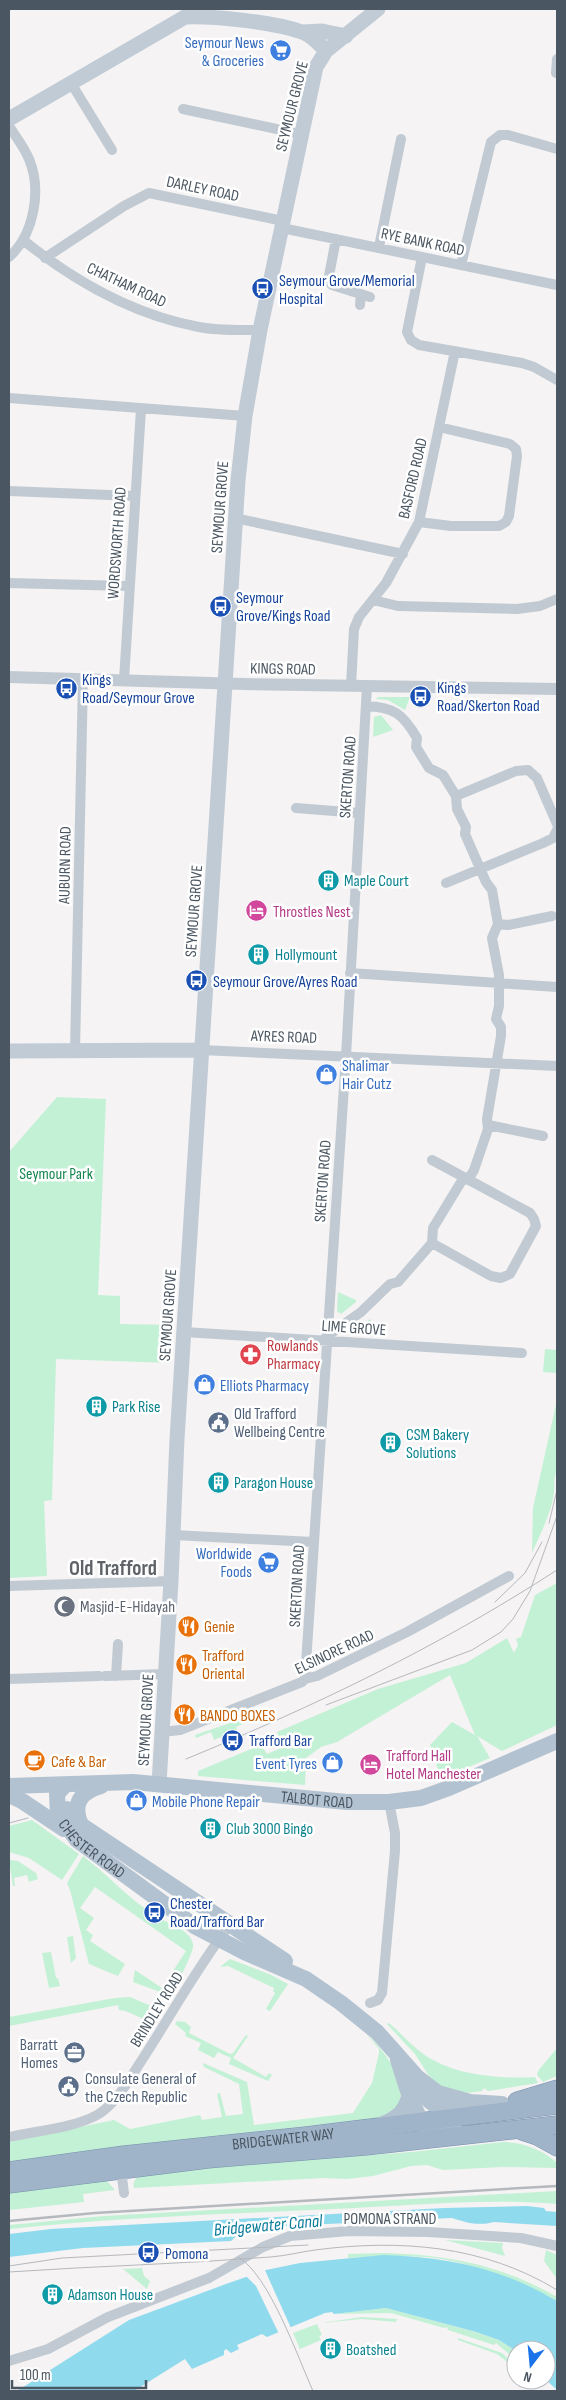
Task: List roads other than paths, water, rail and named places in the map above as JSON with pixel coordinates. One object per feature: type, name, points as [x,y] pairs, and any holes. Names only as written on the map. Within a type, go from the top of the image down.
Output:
[{"type":"highway","points":[[471,2115],[557,2088]]},
{"type":"highway","name":"BRIDGEWATER WAY","points":[[9,2171],[124,2155],[423,2122],[557,2105]]},
{"type":"highway","name":"BRIDGEWATER WAY","points":[[9,2184],[208,2159],[297,2152],[557,2125]]},
{"type":"highway","points":[[512,2131],[537,2136],[557,2148]]},
{"type":"main road","points":[[302,32],[318,42],[326,51],[378,9]]},
{"type":"main road","points":[[9,119],[184,13],[302,32],[328,31],[346,36]]},
{"type":"main road","name":"SEYMOUR GROVE","points":[[159,1784],[171,1582],[174,1483],[235,518],[245,416],[260,330],[300,134],[316,67],[326,51]]},
{"type":"main road","name":"AYRES ROAD","points":[[9,1050],[201,1050]]},
{"type":"main road","name":"TALBOT ROAD","points":[[9,1786],[116,1783],[159,1784],[347,1802],[389,1802],[421,1798],[449,1788],[557,1742]]},
{"type":"main road","points":[[534,1752],[557,1746]]},
{"type":"main road","points":[[79,1832],[76,1809],[84,1794],[93,1788],[116,1783]]},
{"type":"main road","name":"CHESTER ROAD","points":[[65,1785],[57,1794],[58,1814],[196,1927],[219,1940],[306,1979],[356,2013],[396,2053]]},
{"type":"main road","points":[[9,1795],[79,1832]]},
{"type":"main road","name":"CHESTER ROAD","points":[[79,1832],[299,1971],[306,1979]]},
{"type":"main road","points":[[396,2053],[410,2093],[423,2122],[428,2128],[437,2130],[512,2131]]},
{"type":"main road","points":[[396,2053],[417,2077],[438,2093],[470,2102],[502,2104]]},
{"type":"main road","points":[[396,2053],[422,2095],[431,2104],[443,2110],[471,2115]]},
{"type":"main road","points":[[377,2127],[401,2115],[406,2107],[410,2093]]},
{"type":"street","points":[[556,73],[557,59]]},
{"type":"street","points":[[71,83],[112,150]]},
{"type":"street","points":[[183,109],[300,134]]},
{"type":"street","points":[[9,126],[29,160],[34,177],[32,211],[23,240],[9,256]]},
{"type":"street","points":[[461,265],[491,142],[500,135],[508,135],[557,149]]},
{"type":"street","points":[[379,247],[401,139]]},
{"type":"street","name":"DARLEY ROAD","points":[[45,258],[124,206],[150,193],[282,224]]},
{"type":"street","name":"RYE BANK ROAD","points":[[282,224],[336,239],[557,285]]},
{"type":"street","points":[[336,239],[328,281],[332,285],[364,299]]},
{"type":"street","name":"CHATHAM ROAD","points":[[23,240],[45,258],[90,285],[150,314],[200,327],[260,330]]},
{"type":"street","points":[[422,257],[408,336],[419,345],[528,365],[557,380]]},
{"type":"street","name":"BASFORD ROAD","points":[[351,686],[354,629],[403,554],[420,522],[455,351]]},
{"type":"street","points":[[9,398],[245,416]]},
{"type":"street","name":"WORDSWORTH ROAD","points":[[124,680],[128,586],[141,409]]},
{"type":"street","points":[[420,522],[451,526],[499,526],[506,522],[509,516],[517,456],[516,449],[510,444],[439,428]]},
{"type":"street","points":[[9,491],[134,496]]},
{"type":"street","points":[[235,518],[403,554]]},
{"type":"street","points":[[9,583],[128,586]]},
{"type":"street","points":[[373,600],[398,606],[517,609],[540,606],[557,599]]},
{"type":"street","name":"KINGS ROAD","points":[[9,677],[351,686],[557,689]]},
{"type":"street","name":"AUBURN ROAD","points":[[75,1051],[84,679]]},
{"type":"street","name":"SKERTON ROAD","points":[[305,1679],[346,1056],[367,686]]},
{"type":"street","points":[[326,1338],[360,1312],[390,1284],[398,1282],[432,1243],[433,1228],[461,1182],[471,1175],[476,1164],[488,1125],[487,1119],[501,1036],[501,1027],[496,1019],[499,1006],[499,983],[498,964],[494,956],[492,938],[498,924],[492,890],[486,882],[466,834],[466,827],[457,809],[456,796],[443,775],[430,768],[416,746],[417,738],[401,716],[390,708],[366,706]]},
{"type":"street","points":[[456,796],[516,771],[528,770],[537,778],[557,824]]},
{"type":"street","points":[[296,808],[359,813]]},
{"type":"street","points":[[446,883],[549,840],[557,830]]},
{"type":"street","points":[[498,924],[508,925],[552,916]]},
{"type":"street","points":[[350,973],[557,987]]},
{"type":"street","name":"AYRES ROAD","points":[[201,1050],[557,1066]]},
{"type":"street","points":[[488,1125],[544,1136]]},
{"type":"street","points":[[432,1160],[530,1213],[536,1223],[533,1234],[510,1274],[498,1278],[432,1243]]},
{"type":"street","name":"LIME GROVE","points":[[184,1332],[326,1338],[522,1353]]},
{"type":"street","points":[[173,1535],[313,1542]]},
{"type":"street","name":"ELSINORE ROAD","points":[[162,1732],[180,1730],[302,1682],[305,1679],[317,1676],[363,1655],[509,1576]]},
{"type":"street","points":[[9,1586],[171,1582]]},
{"type":"street","points":[[116,1676],[118,1644]]},
{"type":"street","points":[[9,1679],[166,1674]]},
{"type":"street","points":[[377,2003],[382,1993],[394,1851],[395,1834],[389,1802]]},
{"type":"street","name":"BRINDLEY ROAD","points":[[9,2137],[84,2121],[108,2107],[151,2046],[229,1926]]},
{"type":"street","points":[[121,2169],[124,2193]]},
{"type":"street","name":"POMONA STRAND","points":[[9,2360],[48,2350],[108,2316],[209,2278],[264,2247],[290,2236],[349,2231],[408,2231],[521,2238],[557,2246]]},
{"type":"water","name":"Bridgewater Canal","points":[[527,2206],[557,2212],[557,2226],[494,2222],[478,2224],[452,2218],[245,2228],[231,2241],[83,2248],[9,2257],[9,2234],[51,2229],[444,2208]]},
{"type":"water","points":[[383,2255],[430,2258],[494,2272],[536,2290],[557,2301],[557,2390],[556,2340],[506,2340],[506,2345],[476,2332],[386,2308],[334,2314],[332,2312],[325,2313],[267,2337],[262,2334],[237,2345],[239,2349],[231,2353],[226,2349],[224,2355],[192,2369],[185,2359],[134,2391],[17,2391],[129,2320],[266,2270],[300,2263]]},
{"type":"tram line","points":[[549,1523],[557,1490]]},
{"type":"tram line","points":[[326,1705],[472,1650],[501,1632],[513,1619],[530,1591],[557,1516]]},
{"type":"tram line","points":[[495,1602],[525,1573],[542,1542]]},
{"type":"tram line","points":[[186,1759],[282,1718],[376,1673],[468,1624],[557,1570]]},
{"type":"tram line","points":[[9,1823],[28,1818]]},
{"type":"tram line","points":[[9,2266],[62,2258],[308,2245]]},
{"type":"tram line","points":[[9,2272],[270,2257],[347,2247],[409,2246],[440,2249],[500,2263],[529,2275],[557,2290]]},
{"type":"tram line","points":[[238,2257],[250,2266],[261,2280],[282,2318],[313,2391]]},
{"type":"railway","points":[[9,2221],[95,2213],[557,2186]]},
{"type":"place","name":"Seymour News & Groceries","points":[[280,51]]},
{"type":"place","name":"Seymour Grove/Memorial Hospital","points":[[263,289]]},
{"type":"place","name":"Seymour Grove/Kings Road","points":[[220,606]]},
{"type":"place","name":"Kings Road/Seymour Grove","points":[[66,688]]},
{"type":"place","name":"Kings Road/Skerton Road","points":[[421,696]]},
{"type":"place","name":"Maple Court","points":[[328,880]]},
{"type":"place","name":"Throstles Nest","points":[[257,911]]},
{"type":"place","name":"Hollymount","points":[[259,954]]},
{"type":"place","name":"Seymour Grove/Ayres Road","points":[[197,981]]},
{"type":"place","name":"Shalimar Hair Cutz","points":[[326,1074]]},
{"type":"place","name":"Rowlands Pharmacy","points":[[251,1354]]},
{"type":"place","name":"Elliots Pharmacy","points":[[204,1385]]},
{"type":"place","name":"Park Rise","points":[[96,1406]]},
{"type":"place","name":"Old Trafford Wellbeing Centre","points":[[218,1422]]},
{"type":"place","name":"CSM Bakery Solutions","points":[[390,1443]]},
{"type":"place","name":"Paragon House","points":[[218,1482]]},
{"type":"place","name":"Worldwide Foods","points":[[268,1562]]},
{"type":"place","name":"Masjid-E-Hidayah","points":[[64,1606]]},
{"type":"place","name":"Genie","points":[[188,1626]]},
{"type":"place","name":"Trafford Oriental","points":[[186,1664]]},
{"type":"place","name":"BANDO BOXES","points":[[184,1715]]},
{"type":"place","name":"Trafford Bar","points":[[233,1740]]},
{"type":"place","name":"Cafe & Bar","points":[[35,1761]]},
{"type":"place","name":"Event Tyres","points":[[333,1763]]},
{"type":"place","name":"Trafford Hall Hotel Manchester","points":[[370,1764]]},
{"type":"place","name":"Mobile Phone Repair","points":[[136,1801]]},
{"type":"place","name":"Club 3000 Bingo","points":[[210,1828]]},
{"type":"place","name":"Chester Road/Trafford Bar","points":[[154,1912]]},
{"type":"place","name":"Barratt Homes","points":[[74,2053]]},
{"type":"place","name":"Consulate General of the Czech Republic","points":[[69,2087]]},
{"type":"place","name":"Pomona","points":[[149,2253]]},
{"type":"place","name":"Adamson House","points":[[52,2294]]},
{"type":"place","name":"Boatshed","points":[[330,2349]]},
{"type":"district","name":"Old Trafford","points":[[113,1568]]},
{"type":"park label","name":"Seymour Park","points":[[56,1173]]}]
